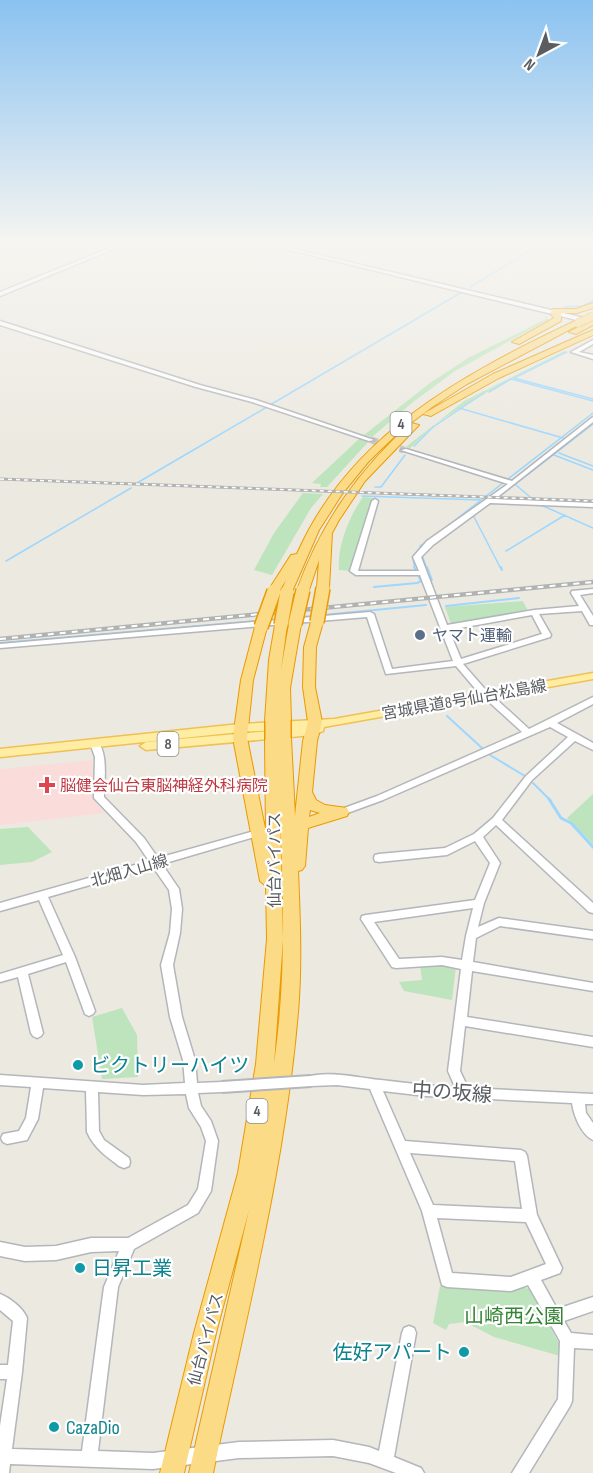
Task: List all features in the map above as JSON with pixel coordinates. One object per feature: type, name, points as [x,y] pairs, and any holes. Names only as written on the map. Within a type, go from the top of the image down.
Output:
[{"type":"highway","points":[[555,312],[561,312]]},
{"type":"highway","points":[[417,411],[432,394],[479,362],[560,317],[555,312]]},
{"type":"highway","points":[[549,325],[567,321],[591,322]]},
{"type":"highway","points":[[428,414],[496,376],[578,340],[591,322]]},
{"type":"highway","name":"仙台バイパス","points":[[201,1473],[258,1213],[278,1100],[290,1011],[283,907],[275,660],[287,592],[314,530],[350,477],[375,447],[417,411],[487,367],[591,322]]},
{"type":"highway","name":"仙台バイパス","points":[[278,730],[295,624],[312,561],[345,501],[370,467],[395,441],[468,386],[496,369],[591,322]]},
{"type":"highway","points":[[283,907],[258,833],[240,733],[247,680],[261,627],[274,591],[314,530]]},
{"type":"highway","points":[[283,907],[300,825],[314,727],[309,687],[310,647],[323,588],[327,532]]},
{"type":"highway","points":[[305,793],[309,803],[316,809],[342,812]]},
{"type":"highway","points":[[300,825],[342,812]]},
{"type":"highway","name":"仙台バイパス","points":[[174,1465],[205,1333],[248,1173],[265,1064],[283,907]]},
{"type":"main road","name":"宮城県道8号仙台松島線","points":[[0,753],[95,747],[314,727],[593,676]]},
{"type":"main road","name":"宮城県道8号仙台松島線","points":[[0,760],[95,747]]},
{"type":"street","points":[[555,312],[591,322]]},
{"type":"street","points":[[0,323],[198,386],[254,401],[371,440]]},
{"type":"street","points":[[593,342],[574,352],[593,357]]},
{"type":"street","points":[[528,733],[488,696],[458,663],[418,573],[418,553],[490,501],[593,419]]},
{"type":"street","points":[[405,450],[513,483]]},
{"type":"street","points":[[375,501],[354,571],[356,573],[418,573]]},
{"type":"street","points":[[490,501],[593,505]]},
{"type":"street","points":[[593,591],[575,593],[593,623]]},
{"type":"street","points":[[444,628],[534,612],[585,608]]},
{"type":"street","points":[[0,646],[370,614],[389,672],[458,663],[547,635],[534,612]]},
{"type":"street","points":[[342,812],[380,798],[528,733],[593,700]]},
{"type":"street","points":[[550,723],[593,747]]},
{"type":"street","points":[[379,858],[447,851],[477,836],[496,820],[529,778],[574,737]]},
{"type":"street","points":[[0,1249],[26,1254],[56,1253],[91,1245],[129,1244],[193,1209],[204,1191],[212,1141],[207,1125],[195,1108],[189,1060],[176,1017],[167,965],[175,933],[177,909],[174,889],[140,840],[99,798],[100,757],[95,747]]},
{"type":"street","points":[[496,820],[593,909]]},
{"type":"street","name":"北畑入山線","points":[[0,907],[258,833]]},
{"type":"street","points":[[464,1093],[454,1071],[471,936],[479,903],[495,863],[477,836]]},
{"type":"street","points":[[42,896],[70,957],[89,1011]]},
{"type":"street","points":[[479,903],[366,919],[396,964],[442,961],[593,987]]},
{"type":"street","points":[[471,936],[499,921],[593,935]]},
{"type":"street","points":[[0,978],[70,957]]},
{"type":"street","points":[[22,972],[37,1033]]},
{"type":"street","points":[[461,1021],[593,1042]]},
{"type":"street","points":[[0,1080],[143,1090],[191,1089]]},
{"type":"street","name":"中の坂線","points":[[191,1089],[337,1080],[464,1093],[593,1099]]},
{"type":"street","points":[[7,1138],[23,1137],[32,1119],[38,1083]]},
{"type":"street","points":[[374,1085],[429,1211],[447,1280],[511,1284],[555,1268],[530,1216],[521,1156],[403,1148]]},
{"type":"street","points":[[92,1086],[93,1132],[96,1139],[124,1161]]},
{"type":"street","points":[[578,1099],[580,1114],[593,1134]]},
{"type":"street","points":[[429,1211],[530,1216]]},
{"type":"street","points":[[88,1460],[111,1287],[129,1244]]},
{"type":"street","points":[[520,1473],[565,1401],[567,1340],[532,1278]]},
{"type":"street","points":[[0,1301],[20,1318],[8,1372],[1,1473]]},
{"type":"street","points":[[554,1317],[593,1304]]},
{"type":"street","points":[[385,1461],[409,1333]]},
{"type":"street","points":[[567,1340],[593,1342]]},
{"type":"street","points":[[2,1456],[153,1461],[174,1465],[206,1453],[333,1448],[369,1455],[416,1473]]},
{"type":"shaded area","name":"脳健会仙台東脳神経外科病院","points":[[92,760],[95,802],[105,813],[0,825],[0,769]]},
{"type":"green space","points":[[545,313],[548,320],[455,371],[413,402],[372,437],[364,435],[430,383],[468,358],[546,319]]},
{"type":"green space","points":[[564,351],[569,352],[494,388],[437,422],[464,401]]},
{"type":"green space","points":[[435,424],[410,448],[406,447]]},
{"type":"green space","points":[[360,438],[369,441],[327,487],[320,487],[321,484],[312,483]]},
{"type":"green space","points":[[303,493],[323,494],[311,508],[272,575],[254,570],[274,533]]},
{"type":"green space","points":[[363,497],[373,498],[350,571],[339,570],[340,551],[345,532]]},
{"type":"green space","points":[[523,601],[528,611],[451,624],[445,607]]},
{"type":"green space","points":[[593,794],[593,844],[567,818]]},
{"type":"green space","points":[[28,827],[52,852],[32,862],[0,865],[0,829]]},
{"type":"green space","points":[[420,965],[456,966],[452,1000],[404,991],[399,982],[422,980]]},
{"type":"green space","points":[[122,1008],[137,1035],[138,1077],[102,1079],[92,1017]]},
{"type":"green space","name":"山崎西公園","points":[[440,1286],[529,1289],[561,1347],[560,1356],[494,1337],[465,1322],[449,1324],[446,1330],[433,1323]]},
{"type":"waterway","points":[[270,405],[428,312]]},
{"type":"waterway","points":[[566,352],[514,378],[593,399]]},
{"type":"waterway","points":[[489,392],[511,379],[593,401]]},
{"type":"waterway","points":[[461,409],[484,393]]},
{"type":"waterway","points":[[137,483],[267,407]]},
{"type":"waterway","points":[[414,446],[433,427],[461,409]]},
{"type":"waterway","points":[[461,409],[561,438]]},
{"type":"waterway","points":[[561,438],[593,413]]},
{"type":"waterway","points":[[495,500],[593,424]]},
{"type":"waterway","points":[[481,500],[561,438]]},
{"type":"waterway","points":[[559,453],[593,466]]},
{"type":"waterway","points":[[375,487],[381,487],[405,455]]},
{"type":"waterway","points":[[554,455],[593,470]]},
{"type":"waterway","points":[[516,485],[536,502]]},
{"type":"waterway","points":[[6,561],[131,488]]},
{"type":"waterway","points":[[362,496],[481,500]]},
{"type":"waterway","points":[[440,532],[481,500]]},
{"type":"waterway","points":[[541,505],[564,515]]},
{"type":"waterway","points":[[473,515],[501,569]]},
{"type":"waterway","points":[[506,551],[564,515]]},
{"type":"waterway","points":[[564,515],[593,528]]},
{"type":"waterway","points":[[420,546],[428,541]]},
{"type":"waterway","points":[[415,569],[413,559],[421,546]]},
{"type":"waterway","points":[[422,555],[427,569]]},
{"type":"waterway","points":[[427,567],[432,580]]},
{"type":"waterway","points":[[374,587],[417,583],[421,581],[415,569]]},
{"type":"waterway","points":[[446,606],[519,598]]},
{"type":"waterway","points":[[323,615],[426,605]]},
{"type":"waterway","points":[[302,617],[314,616]]},
{"type":"waterway","points":[[0,643],[257,621]]},
{"type":"waterway","points":[[447,716],[482,748]]},
{"type":"waterway","points":[[490,755],[525,776]]},
{"type":"waterway","points":[[533,783],[549,799]]},
{"type":"waterway","points":[[549,799],[561,818],[571,823],[593,847]]},
{"type":"tunnel","points":[[371,440],[404,450]]},
{"type":"railway","points":[[0,479],[593,501]]},
{"type":"railway","points":[[0,639],[593,582]]},
{"type":"place","name":"ヤマト運輸","points":[[420,635]]},
{"type":"place","name":"脳健会仙台東脳神経外科病院","points":[[47,785]]},
{"type":"place","name":"ビクトリーハイツ","points":[[78,1065]]},
{"type":"place","name":"日昇工業","points":[[80,1268]]},
{"type":"place","name":"佐好アパート","points":[[464,1352]]},
{"type":"place","name":"CazaDio","points":[[54,1427]]}]
